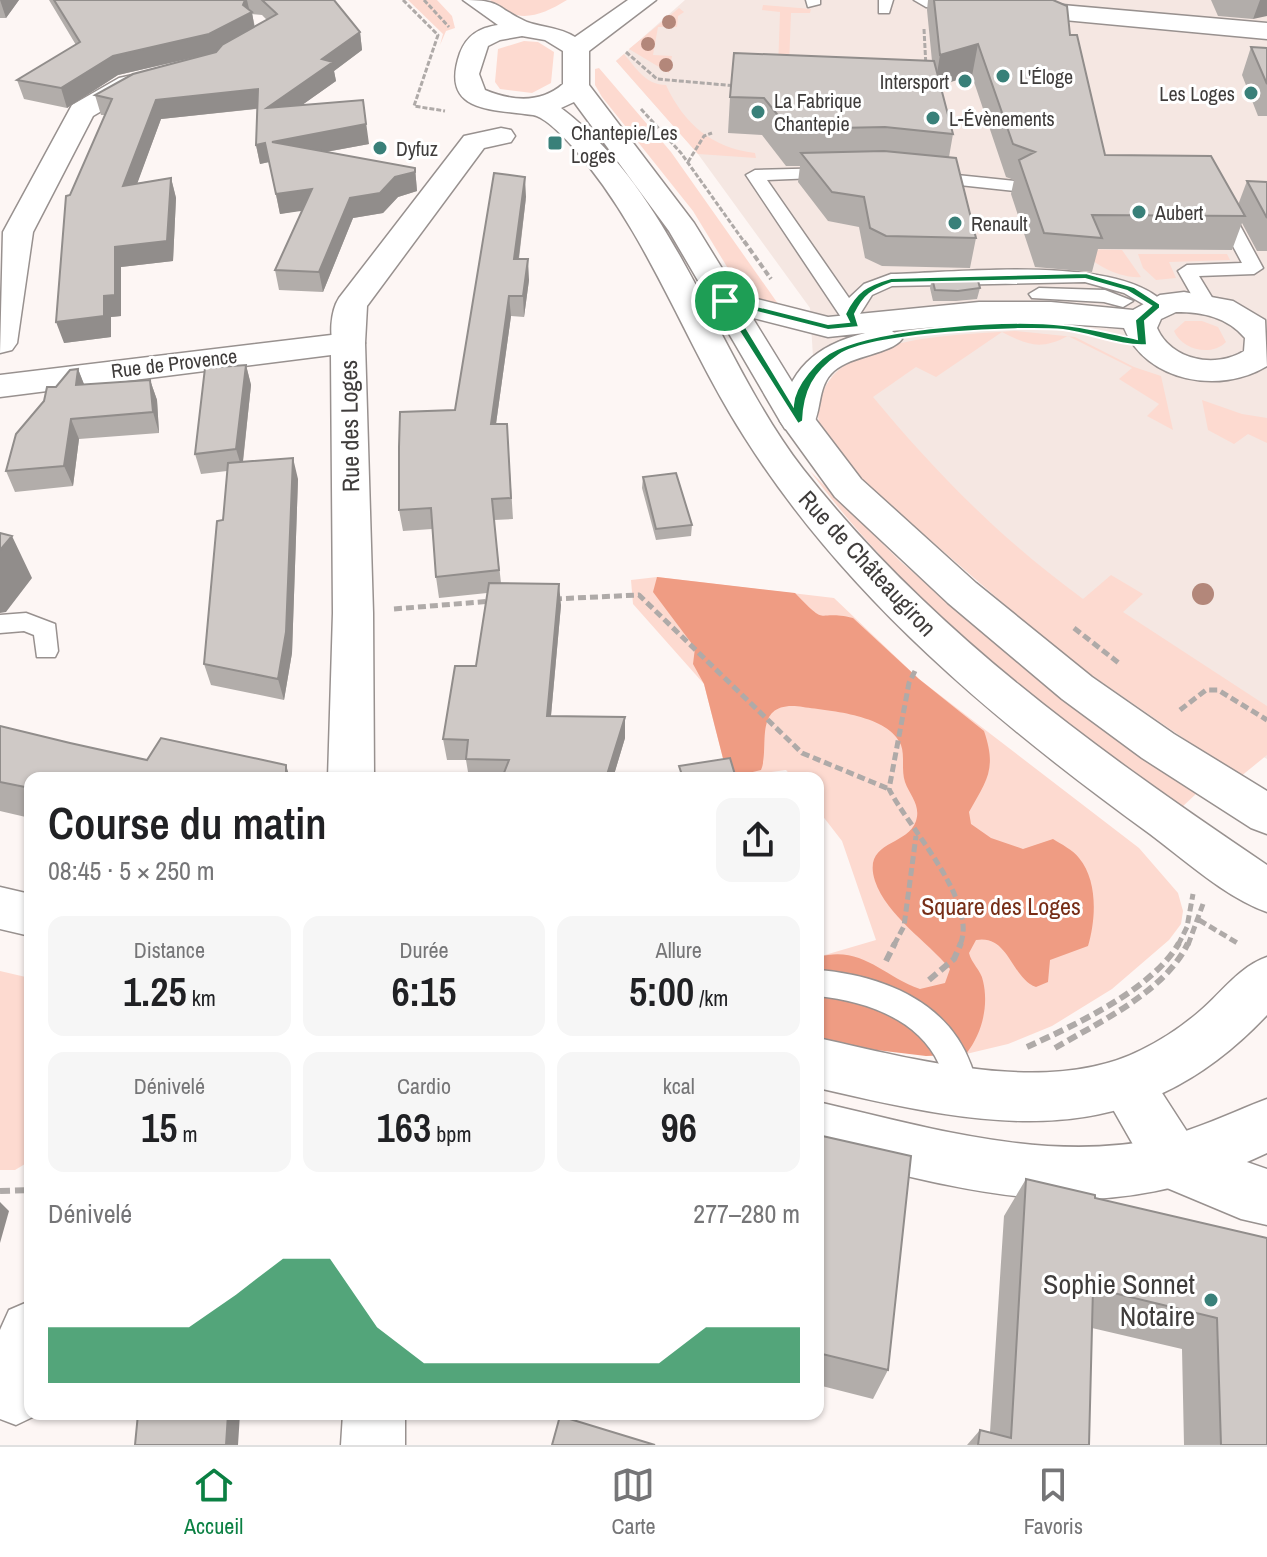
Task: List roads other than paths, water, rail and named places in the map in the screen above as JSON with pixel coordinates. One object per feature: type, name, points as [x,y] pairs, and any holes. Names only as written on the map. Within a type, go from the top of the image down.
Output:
[{"type":"street","points":[[464,0],[471,11],[477,42],[466,74],[474,95],[490,103],[541,106],[565,98],[576,67],[644,0]]},
{"type":"street","points":[[475,0],[522,29]]},
{"type":"street","points":[[477,42],[494,33],[522,29],[552,33],[591,15],[614,0]]},
{"type":"street","points":[[925,8],[1061,6],[1267,31]]},
{"type":"street","points":[[552,33],[576,67]]},
{"type":"street","name":"Rue de Châteaugiron","points":[[576,67],[683,229],[798,421],[859,498],[1016,640],[1158,746],[1267,815]]},
{"type":"street","points":[[0,343],[18,232],[82,111],[128,84],[184,70]]},
{"type":"street","name":"Rue de Châteaugiron","points":[[541,106],[581,139],[647,230],[751,417],[787,473],[837,536],[936,637],[1082,761],[1267,891]]},
{"type":"street","name":"Rue des Loges","points":[[351,772],[353,613],[348,343],[351,305],[474,142],[501,136]]},
{"type":"street","points":[[725,301],[828,327],[854,312],[979,312],[1023,303],[1147,320],[1175,364],[1220,372],[1255,362],[1265,343],[1250,323],[1218,307]]},
{"type":"street","points":[[798,421],[799,396],[813,374],[837,352],[866,343],[1000,324],[1065,328],[1147,320],[1171,302],[1218,307],[1267,306]]},
{"type":"street","name":"Rue de Provence","points":[[0,386],[348,343]]},
{"type":"street","points":[[0,908],[24,914]]},
{"type":"street","points":[[824,1064],[959,1082],[1039,1099],[1089,1093],[1154,1071],[1208,1038],[1260,966]]},
{"type":"street","points":[[1125,1083],[1175,1164],[1241,1191],[1267,1197]]},
{"type":"street","points":[[824,1129],[977,1166],[1052,1174],[1127,1173],[1175,1164],[1219,1150],[1267,1125]]},
{"type":"street","points":[[8,1394],[24,1348]]},
{"type":"street","points":[[373,1445],[374,1420]]},
{"type":"lane","points":[[849,173],[755,175],[854,312],[868,289],[891,280],[1086,276],[1131,289],[1147,320]]},
{"type":"lane","points":[[910,175],[1015,186]]},
{"type":"lane","points":[[1212,189],[1254,268],[1187,271],[1218,307]]},
{"type":"lane","points":[[0,624],[26,622],[46,630],[46,651]]},
{"type":"lane","points":[[824,983],[846,984],[876,995],[931,1029],[953,1057],[959,1082]]},
{"type":"place","name":"L'Éloge","points":[[1003,76]]},
{"type":"place","name":"Intersport","points":[[965,81]]},
{"type":"place","name":"Les Loges","points":[[1251,93]]},
{"type":"place","name":"La Fabrique Chantepie","points":[[758,112]]},
{"type":"place","name":"L-Évènements","points":[[933,118]]},
{"type":"place","name":"Chantepie/Les Loges","points":[[555,143]]},
{"type":"place","name":"Dyfuz","points":[[380,148]]},
{"type":"place","name":"Aubert","points":[[1139,212]]},
{"type":"place","name":"Renault","points":[[955,223]]},
{"type":"place","name":"Sophie Sonnet Notaire","points":[[1211,1300]]},
{"type":"park label","name":"Square des Loges","points":[[1001,906]]}]
